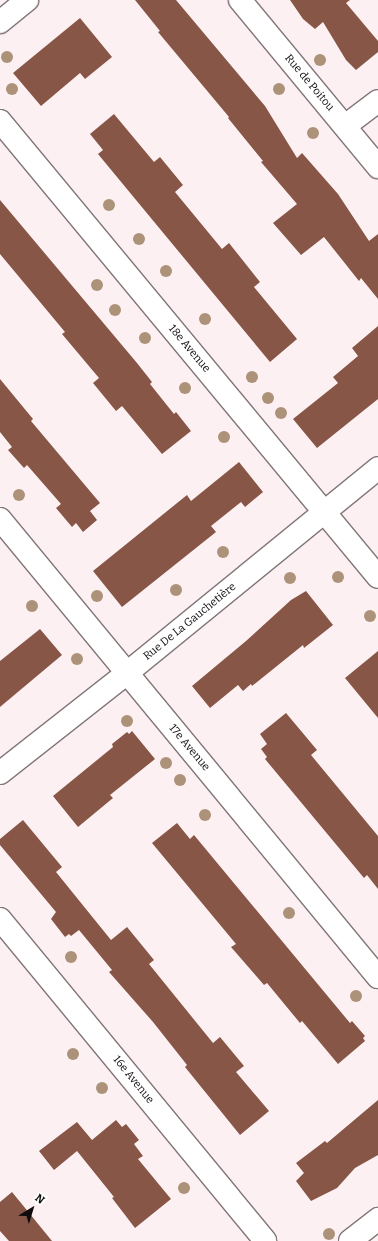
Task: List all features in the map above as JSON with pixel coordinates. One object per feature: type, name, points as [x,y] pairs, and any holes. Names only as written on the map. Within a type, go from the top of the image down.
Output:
[{"type":"street","points":[[0,22],[27,0]]},
{"type":"street","name":"Rue de Poitou","points":[[240,0],[378,167]]},
{"type":"street","points":[[345,126],[378,102]]},
{"type":"street","name":"18e Avenue","points":[[0,121],[378,577]]},
{"type":"street","name":"Rue De La Gauchetière","points":[[0,773],[127,673],[325,513],[378,468]]},
{"type":"street","name":"17e Avenue","points":[[0,519],[378,977]]},
{"type":"street","name":"16e Avenue","points":[[0,919],[265,1241]]},
{"type":"street","points":[[350,1241],[378,1219]]},
{"type":"building","points":[[135,0],[176,0],[265,106],[297,158],[302,153],[338,194],[369,241],[378,234],[378,299],[361,278],[359,281],[324,237],[301,255],[273,223],[297,204],[261,162],[263,161],[228,118],[229,117],[158,32],[160,31]]},
{"type":"building","points":[[290,0],[350,0],[346,3],[378,41],[378,52],[356,70],[346,60],[323,22],[315,29],[303,19]]},
{"type":"building","points":[[80,18],[112,57],[85,79],[80,73],[41,106],[13,73]]},
{"type":"building","points":[[114,114],[154,162],[160,157],[183,185],[175,192],[222,249],[229,243],[260,282],[254,287],[297,339],[270,362],[98,154],[103,150],[90,134]]},
{"type":"building","points":[[0,200],[137,363],[152,382],[150,384],[174,414],[176,412],[191,431],[162,454],[122,406],[116,411],[93,383],[99,378],[62,334],[65,332],[0,254]]},
{"type":"building","points":[[378,326],[378,399],[317,448],[293,419],[338,383],[333,377],[358,356],[352,348]]},
{"type":"building","points":[[0,379],[33,419],[31,421],[100,503],[90,511],[97,520],[83,532],[76,523],[72,527],[56,508],[61,504],[27,465],[24,468],[8,450],[12,447],[0,432]]},
{"type":"building","points":[[239,462],[263,492],[245,507],[241,502],[211,526],[216,532],[122,607],[93,571],[187,495],[191,501]]},
{"type":"building","points":[[306,591],[333,625],[304,648],[303,645],[252,686],[251,684],[243,691],[238,685],[210,708],[192,686],[246,641],[291,600]]},
{"type":"building","points":[[40,629],[62,655],[0,707],[0,661]]},
{"type":"building","points":[[378,651],[378,718],[345,678]]},
{"type":"building","points":[[286,713],[317,750],[311,755],[378,836],[378,889],[367,875],[364,878],[265,759],[267,757],[261,749],[267,744],[260,734]]},
{"type":"building","points":[[132,731],[155,759],[110,795],[113,798],[78,827],[53,796],[113,747],[112,744],[127,732],[129,734]]},
{"type":"building","points":[[23,820],[62,867],[56,872],[111,940],[127,927],[154,960],[149,964],[213,1043],[220,1037],[244,1066],[236,1072],[269,1111],[240,1135],[185,1067],[187,1065],[153,1022],[109,972],[112,970],[79,930],[71,936],[69,934],[65,937],[51,919],[56,912],[0,845],[0,839]]},
{"type":"building","points":[[177,823],[190,839],[194,835],[350,1023],[352,1021],[365,1036],[363,1038],[365,1041],[338,1064],[302,1021],[300,1023],[267,983],[264,985],[231,947],[236,944],[152,843]]},
{"type":"building","points":[[378,1100],[378,1155],[355,1168],[337,1188],[311,1201],[296,1181],[304,1173],[296,1163],[325,1141],[327,1143]]},
{"type":"building","points":[[116,1120],[122,1127],[126,1124],[139,1140],[134,1144],[143,1156],[138,1159],[171,1199],[135,1228],[112,1198],[114,1197],[77,1151],[54,1170],[39,1151],[77,1122],[92,1140]]},
{"type":"building","points":[[12,1192],[52,1241],[9,1241],[0,1231],[0,1202]]}]
